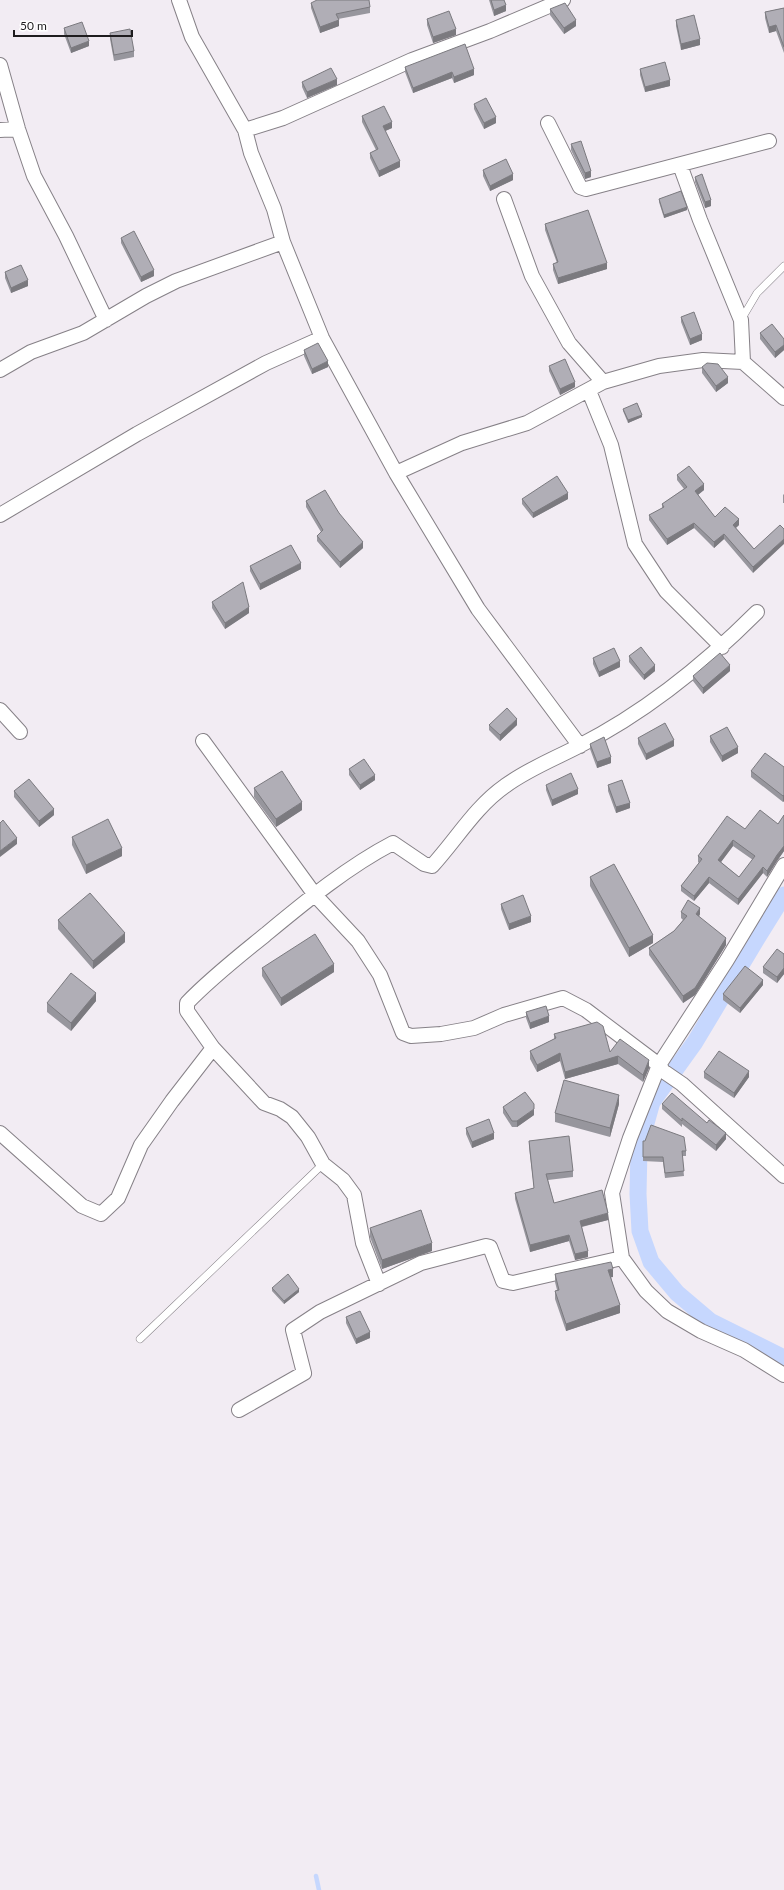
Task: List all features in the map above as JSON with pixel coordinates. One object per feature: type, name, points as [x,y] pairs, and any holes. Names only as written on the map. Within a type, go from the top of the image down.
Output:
[{"type":"street","points":[[179,0],[192,37],[245,130],[251,152],[274,209],[283,242],[322,338],[396,473],[478,610],[580,746]]},
{"type":"street","points":[[245,130],[283,118],[349,90],[412,60],[490,31],[546,3],[563,0]]},
{"type":"street","points":[[0,65],[18,129],[34,176],[66,236],[106,320]]},
{"type":"street","points":[[548,123],[580,187],[586,189],[769,141]]},
{"type":"street","points":[[0,130],[18,129]]},
{"type":"street","points":[[680,165],[700,220],[741,320],[743,362]]},
{"type":"street","points":[[504,199],[536,283],[569,344],[603,382]]},
{"type":"street","points":[[0,370],[31,352],[83,333],[146,296],[176,281],[283,242]]},
{"type":"street","points":[[0,515],[137,434],[266,363],[322,338]]},
{"type":"street","points":[[396,473],[462,443],[527,423],[589,391],[603,382],[666,365],[704,360],[743,362],[784,398]]},
{"type":"street","points":[[589,391],[611,445],[634,544],[666,591],[722,647]]},
{"type":"street","points":[[379,1284],[363,1243],[354,1195],[343,1180],[323,1164],[308,1137],[292,1117],[280,1109],[264,1103],[213,1048],[187,1011],[187,1003],[201,988],[315,895],[369,856],[393,843],[424,864],[432,866],[483,806],[504,786],[548,760],[580,746],[659,697],[722,647],[757,612]]},
{"type":"street","points":[[0,710],[20,732]]},
{"type":"street","points":[[203,740],[315,895],[358,941],[380,975],[403,1033],[411,1036],[441,1034],[474,1028],[504,1015],[563,998],[586,1010],[682,1084],[783,1173]]},
{"type":"street","points":[[784,865],[661,1068],[630,1138],[612,1193],[622,1258],[646,1291],[667,1311],[701,1331],[744,1350],[784,1375]]},
{"type":"street","points":[[0,1133],[82,1206],[101,1214],[118,1198],[141,1145],[172,1101],[213,1048]]},
{"type":"street","points":[[239,1410],[304,1373],[293,1330],[320,1312],[422,1263],[486,1246],[490,1247],[503,1281],[513,1282],[622,1258]]},
{"type":"lane","points":[[741,320],[757,293],[784,266]]},
{"type":"lane","points":[[140,1339],[323,1164]]},
{"type":"building","points":[[317,0],[369,0],[370,7],[336,14],[339,20],[320,27],[311,3]]},
{"type":"building","points":[[491,0],[504,0],[506,5],[494,10]]},
{"type":"building","points":[[565,3],[576,20],[564,28],[550,9]]},
{"type":"building","points":[[784,8],[784,47],[776,25],[769,27],[765,12]]},
{"type":"building","points":[[449,11],[456,29],[433,37],[427,19]]},
{"type":"building","points":[[694,15],[700,39],[681,44],[676,20]]},
{"type":"building","points":[[82,22],[89,41],[71,48],[64,28]]},
{"type":"building","points":[[130,29],[134,51],[114,55],[110,33]]},
{"type":"building","points":[[465,44],[474,69],[454,77],[452,72],[413,88],[405,67]]},
{"type":"building","points":[[665,62],[670,80],[645,87],[640,69]]},
{"type":"building","points":[[331,68],[337,79],[307,92],[302,82]]},
{"type":"building","points":[[486,98],[496,117],[484,123],[474,104]]},
{"type":"building","points":[[384,106],[392,122],[383,126],[400,161],[379,171],[370,153],[378,149],[362,116]]},
{"type":"building","points":[[581,141],[591,171],[585,173],[571,144]]},
{"type":"building","points":[[506,159],[513,174],[490,186],[483,170]]},
{"type":"building","points":[[702,174],[711,200],[705,202],[695,177]]},
{"type":"building","points":[[681,191],[687,207],[664,215],[659,199]]},
{"type":"building","points":[[588,210],[607,263],[558,278],[553,264],[558,262],[545,224]]},
{"type":"building","points":[[134,231],[154,270],[141,277],[121,238]]},
{"type":"building","points":[[21,265],[28,280],[11,288],[5,272]]},
{"type":"building","points":[[694,312],[702,334],[690,339],[681,317]]},
{"type":"building","points":[[772,324],[784,339],[784,345],[775,352],[760,333]]},
{"type":"building","points":[[318,343],[328,361],[312,369],[304,350]]},
{"type":"building","points":[[565,359],[575,382],[560,389],[549,366]]},
{"type":"building","points":[[707,363],[718,364],[728,377],[716,386],[702,367]]},
{"type":"building","points":[[637,403],[642,415],[628,420],[623,409]]},
{"type":"building","points":[[689,466],[704,484],[695,491],[715,517],[725,507],[739,519],[733,525],[754,549],[780,525],[784,529],[784,539],[753,567],[724,534],[714,542],[694,523],[667,539],[649,515],[664,507],[662,504],[687,487],[677,475]]},
{"type":"building","points":[[557,476],[568,493],[533,513],[522,499]]},
{"type":"building","points":[[325,490],[339,513],[363,542],[340,562],[317,536],[323,530],[306,501]]},
{"type":"building","points":[[291,545],[301,563],[260,584],[250,566]]},
{"type":"building","points":[[243,582],[249,607],[225,623],[212,602]]},
{"type":"building","points":[[641,647],[655,665],[644,675],[629,656]]},
{"type":"building","points":[[614,648],[620,661],[599,672],[593,658]]},
{"type":"building","points":[[720,653],[730,665],[703,688],[693,676]]},
{"type":"building","points":[[507,708],[517,719],[500,735],[489,725]]},
{"type":"building","points":[[665,723],[674,740],[646,754],[638,738]]},
{"type":"building","points":[[727,727],[738,747],[722,756],[710,736]]},
{"type":"building","points":[[604,737],[611,757],[597,762],[590,744]]},
{"type":"building","points":[[765,753],[784,767],[783,796],[751,771]]},
{"type":"building","points":[[364,759],[375,775],[360,785],[349,769]]},
{"type":"building","points":[[282,771],[302,802],[276,819],[254,788]]},
{"type":"building","points":[[571,773],[578,789],[552,800],[546,785]]},
{"type":"building","points":[[29,779],[54,809],[39,821],[14,791]]},
{"type":"building","points":[[622,780],[630,803],[616,807],[608,785]]},
{"type":"building","points":[[760,810],[778,824],[784,815],[784,846],[767,871],[763,867],[738,899],[709,877],[694,896],[681,886],[702,859],[698,856],[727,816],[745,829]],"holes":[[[733,840],[755,856],[739,877],[718,860]]]},
{"type":"building","points":[[108,819],[122,848],[86,865],[72,837]]},
{"type":"building","points":[[3,820],[17,838],[0,851],[0,823]]},
{"type":"building","points":[[614,864],[653,935],[629,948],[590,877]]},
{"type":"building","points":[[90,893],[125,933],[93,961],[58,920]]},
{"type":"building","points":[[523,895],[531,916],[509,924],[501,904]]},
{"type":"building","points":[[688,900],[700,908],[696,914],[726,938],[695,988],[683,996],[649,948],[674,931],[687,916],[681,912]]},
{"type":"building","points":[[315,934],[334,964],[281,998],[262,968]]},
{"type":"building","points":[[777,949],[784,954],[784,968],[777,977],[763,967]]},
{"type":"building","points":[[745,966],[763,980],[740,1008],[723,994]]},
{"type":"building","points":[[71,973],[96,993],[71,1023],[47,1003]]},
{"type":"building","points":[[546,1006],[549,1016],[530,1023],[526,1012]]},
{"type":"building","points":[[597,1022],[603,1026],[610,1052],[620,1039],[649,1060],[643,1075],[618,1056],[565,1072],[560,1053],[537,1065],[530,1051],[556,1038],[554,1034]]},
{"type":"building","points":[[719,1051],[749,1071],[734,1093],[704,1072]]},
{"type":"building","points":[[564,1080],[619,1095],[610,1128],[555,1113]]},
{"type":"building","points":[[525,1092],[534,1104],[534,1109],[517,1121],[512,1121],[503,1107]]},
{"type":"building","points":[[672,1093],[707,1123],[709,1120],[726,1133],[716,1145],[682,1118],[682,1121],[662,1104]]},
{"type":"building","points":[[489,1119],[494,1133],[472,1142],[466,1128]]},
{"type":"building","points":[[651,1125],[684,1137],[686,1151],[682,1151],[684,1171],[665,1173],[663,1157],[643,1157],[643,1141],[645,1141]]},
{"type":"building","points":[[569,1136],[573,1171],[546,1174],[554,1203],[602,1190],[608,1213],[580,1221],[588,1251],[575,1254],[569,1235],[530,1245],[515,1193],[534,1188],[529,1141]]},
{"type":"building","points":[[421,1210],[432,1243],[382,1260],[370,1228]]},
{"type":"building","points":[[611,1262],[613,1269],[608,1270],[620,1305],[566,1324],[555,1291],[559,1290],[555,1274]]},
{"type":"building","points":[[288,1274],[299,1289],[284,1301],[272,1288]]},
{"type":"building","points":[[360,1311],[370,1332],[356,1339],[346,1317]]},
{"type":"waterway","points":[[784,895],[695,1042],[652,1102],[639,1148],[638,1194],[640,1231],[651,1262],[677,1293],[710,1321],[784,1358]]},
{"type":"waterway","points":[[316,1876],[319,1890]]}]
